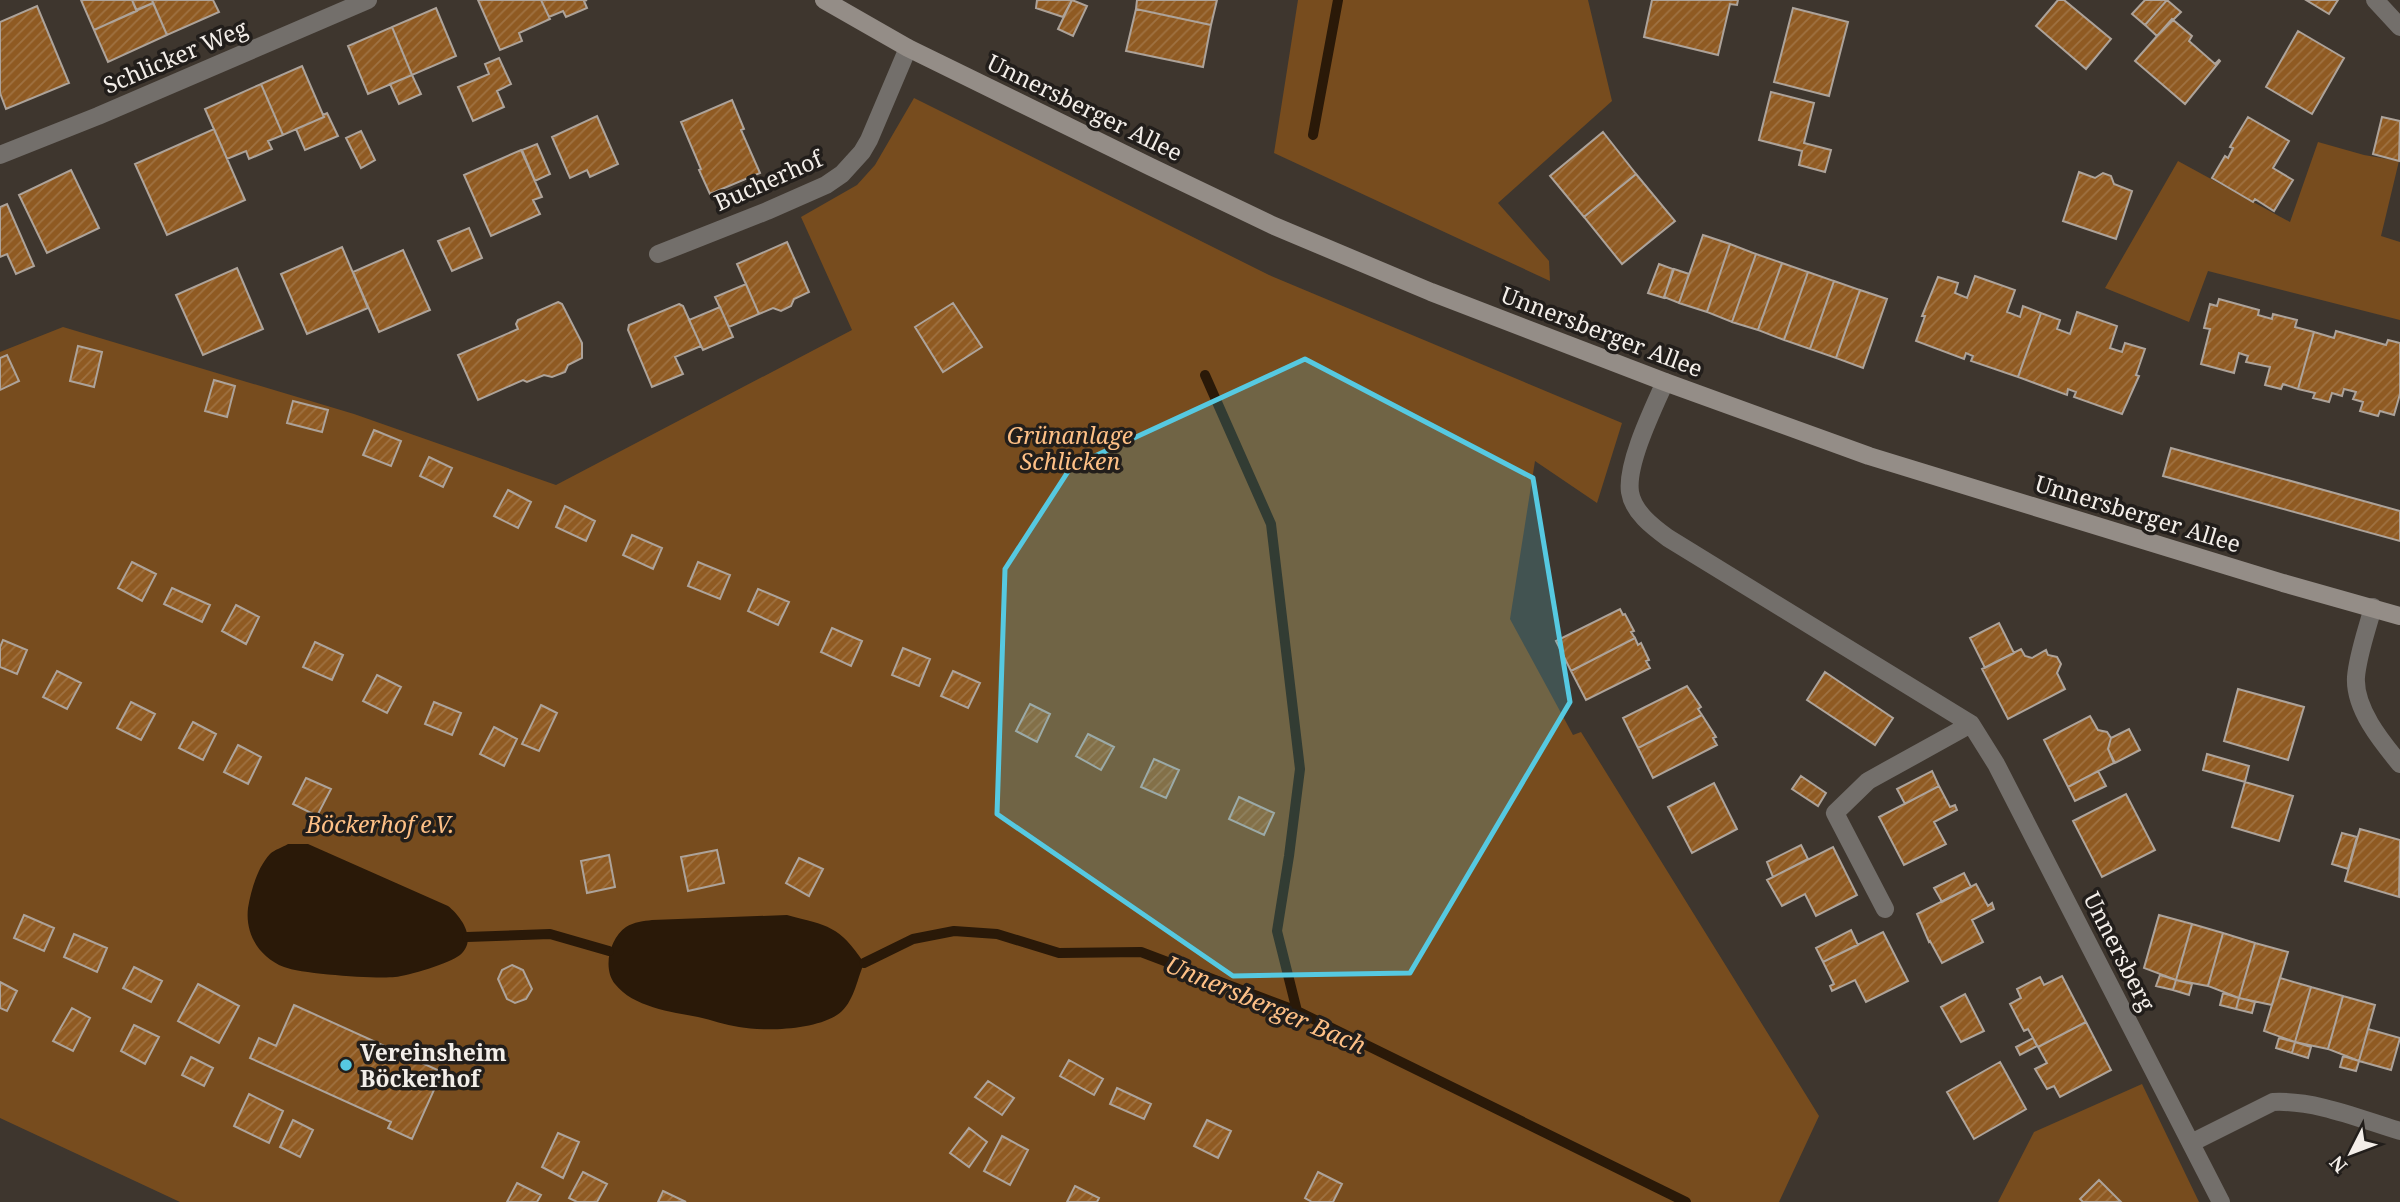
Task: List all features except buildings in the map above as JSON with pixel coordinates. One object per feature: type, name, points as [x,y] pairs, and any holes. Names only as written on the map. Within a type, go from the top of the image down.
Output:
[{"type":"main road","name":"Unnersberger Allee","points":[[824,0],[908,48],[1272,225],[1431,292],[1665,382],[1869,456],[2400,616]]},
{"type":"street","name":"Schlicker Weg","points":[[0,155],[368,0]]},
{"type":"street","points":[[2375,0],[2400,27]]},
{"type":"street","name":"Bucherhof","points":[[658,254],[779,206],[825,185],[842,174],[862,152],[869,139],[908,48]]},
{"type":"street","name":"Unnersberg","points":[[1665,382],[1636,452],[1630,483],[1633,500],[1640,513],[1668,538],[1971,724],[1996,764],[2221,1202]]},
{"type":"street","points":[[2373,607],[2356,678],[2358,692],[2378,735],[2400,764]]},
{"type":"street","points":[[1885,909],[1835,813],[1868,781],[1971,724]]},
{"type":"street","points":[[2191,1143],[2273,1102],[2288,1101],[2313,1105],[2400,1131]]},
{"type":"highlighted area","points":[[1305,359],[1533,478],[1570,702],[1410,973],[1233,976],[997,814],[1005,569],[1071,467]]},
{"type":"green space","points":[[1298,0],[1588,0],[1612,101],[1498,203],[1549,261],[1550,281],[1274,153]]},
{"type":"green space","name":"Böckerhof e.V.","points":[[914,98],[1269,275],[1622,423],[1597,503],[1535,461],[1510,619],[1573,735],[1581,732],[1819,1116],[1779,1202],[180,1202],[0,1118],[0,352],[63,327],[354,414],[556,485],[852,330],[801,217],[857,185],[875,165]]},
{"type":"green space","points":[[2318,142],[2364,155],[2399,161],[2381,236],[2400,242],[2400,320],[2208,271],[2189,322],[2105,288],[2178,161],[2290,222]]},
{"type":"green space","points":[[2142,1084],[2199,1202],[1998,1202],[2034,1132]]},
{"type":"shaded area","points":[[288,844],[308,844],[448,906],[466,929],[468,942],[465,949],[447,962],[395,977],[321,974],[293,970],[275,963],[261,951],[251,935],[248,908],[253,887],[265,860]]},
{"type":"shaded area","points":[[787,915],[832,929],[847,941],[864,963],[853,995],[846,1006],[833,1017],[821,1022],[778,1029],[734,1026],[642,1003],[623,992],[611,977],[609,962],[612,946],[620,932],[632,924],[652,920]]},
{"type":"waterway","points":[[1313,135],[1338,0]]},
{"type":"waterway","points":[[1205,375],[1271,524],[1300,769],[1277,931],[1297,1011]]},
{"type":"waterway","name":"Unnersberger Bach","points":[[864,963],[913,939],[954,931],[997,934],[1059,953],[1141,952],[1297,1011],[1686,1202]]},
{"type":"waterway","points":[[467,937],[550,934],[609,951]]},
{"type":"place","name":"Vereinsheim Böckerhof","points":[[346,1065]]},
{"type":"park label","name":"Grünanlage Schlicken","points":[[1070,448]]}]
